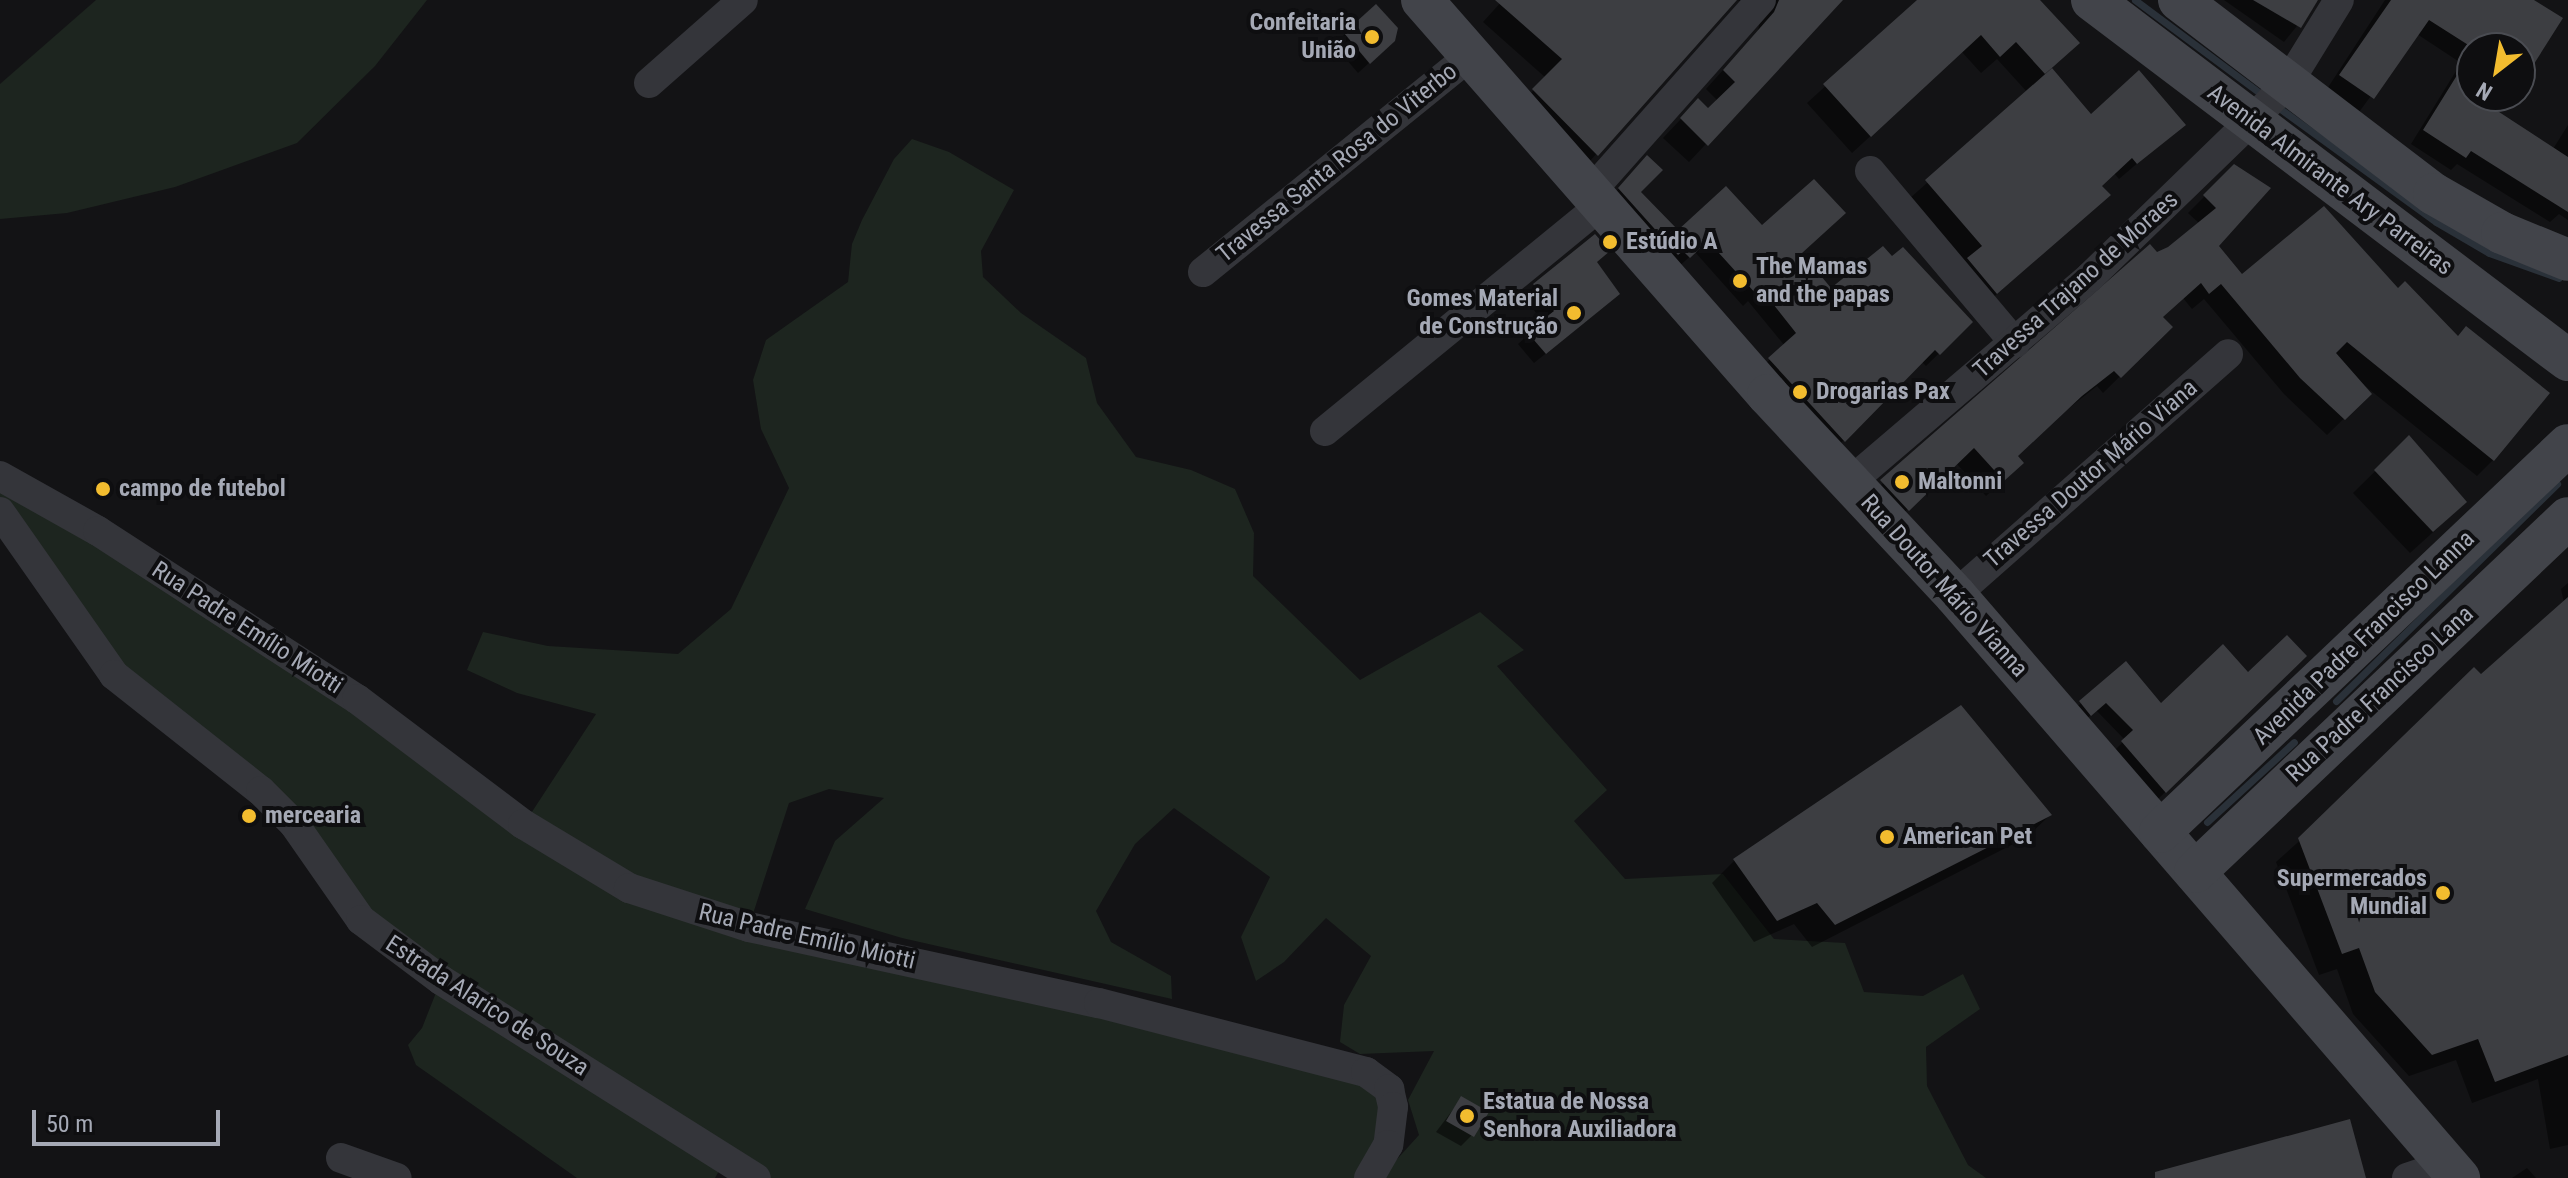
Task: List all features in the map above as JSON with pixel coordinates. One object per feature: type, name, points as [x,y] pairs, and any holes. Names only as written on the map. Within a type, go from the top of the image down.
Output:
[{"type":"main road","name":"Rua Doutor Mário Vianna","points":[[1422,0],[1849,483],[1955,595],[2454,1171]]},
{"type":"main road","name":"Avenida Almirante Ary Parreiras","points":[[2092,0],[2502,233],[2568,260]]},
{"type":"main road","name":"Avenida Almirante Ary Parreiras","points":[[2179,0],[2269,102],[2485,295],[2568,360]]},
{"type":"main road","points":[[2485,295],[2568,321]]},
{"type":"main road","name":"Avenida Padre Francisco Lanna","points":[[2160,832],[2568,445]]},
{"type":"main road","name":"Rua Padre Francisco Lana","points":[[2195,872],[2328,741],[2568,518]]},
{"type":"main road","points":[[2296,703],[2328,741]]},
{"type":"street","points":[[649,83],[743,0]]},
{"type":"street","points":[[1325,431],[1598,196],[1761,0]]},
{"type":"street","name":"Travessa Trajano de Moraes","points":[[1849,483],[2015,343],[2269,102],[2339,0]]},
{"type":"street","name":"Travessa Santa Rosa do Viterbo","points":[[1203,272],[1471,55]]},
{"type":"street","points":[[1870,171],[2015,343]]},
{"type":"street","name":"Travessa Doutor Mário Viana","points":[[1955,595],[2228,354]]},
{"type":"street","name":"Rua Padre Emílio Miotti","points":[[0,476],[98,531],[357,699],[523,824],[629,888],[749,927],[1099,1003],[1366,1072],[1389,1089],[1393,1107],[1388,1145],[1369,1178]]},
{"type":"street","name":"Estrada Alarico de Souza","points":[[0,512],[114,675],[261,791],[294,824],[361,920],[441,980],[756,1178]]},
{"type":"street","points":[[341,1158],[397,1178]]},
{"type":"street","points":[[2407,1178],[2454,1171]]},
{"type":"shaded area","points":[[96,0],[427,0],[375,66],[297,143],[175,187],[67,213],[0,219],[0,84]]},
{"type":"shaded area","points":[[912,139],[949,152],[1014,190],[981,251],[983,277],[1021,313],[1086,358],[1097,403],[1136,457],[1191,470],[1235,489],[1254,533],[1253,576],[1360,680],[1480,612],[1524,650],[1497,666],[1607,790],[1574,821],[1625,879],[1723,874],[1774,939],[1845,943],[1864,992],[1923,996],[1963,974],[1980,1009],[1926,1047],[1927,1086],[1968,1165],[1986,1178],[1380,1178],[1419,1135],[1408,1100],[1434,1051],[1360,1054],[1340,1042],[1344,1005],[1371,956],[1326,918],[1284,962],[1256,981],[1241,937],[1270,877],[1174,808],[1135,844],[1096,911],[1111,942],[1171,976],[1172,999],[902,938],[805,909],[835,841],[884,798],[829,789],[789,803],[749,926],[1389,1089],[1369,1178],[756,1178],[727,1157],[715,1178],[577,1178],[416,1065],[408,1045],[422,1028],[441,980],[153,709],[0,512],[0,476],[524,824],[596,714],[517,693],[467,670],[483,632],[548,646],[678,654],[731,609],[789,488],[761,429],[753,380],[766,340],[848,282],[852,244],[862,220],[894,159]]},
{"type":"building","points":[[1495,0],[1737,0],[1598,156],[1532,89],[1562,59]]},
{"type":"building","points":[[1779,0],[1843,0],[1708,146],[1680,118],[1698,98],[1708,108],[1735,82],[1723,70],[1774,12]]},
{"type":"building","points":[[1917,0],[2040,0],[2080,43],[2045,74],[2016,42],[2000,57],[1981,35],[1871,137],[1823,84]]},
{"type":"building","points":[[2253,0],[2318,0],[2301,28]]},
{"type":"building","points":[[2391,0],[2534,0],[2563,18],[2536,61],[2536,32],[2456,32],[2456,37],[2429,20],[2374,99],[2339,75]]},
{"type":"building","name":"Confeitaria União","points":[[1376,4],[1398,28],[1395,41],[1370,64],[1344,33]]},
{"type":"building","points":[[2052,68],[2091,114],[2139,70],[2186,125],[2137,164],[2132,158],[2102,186],[2111,195],[1997,294],[1967,258],[1982,246],[1925,180]]},
{"type":"building","points":[[2456,77],[2456,112],[2499,112],[2568,157],[2568,212],[2471,151],[2466,158],[2423,130]]},
{"type":"building","points":[[1647,155],[1663,170],[1641,192],[1678,230],[1726,186],[1762,225],[1814,179],[1846,213],[1802,253],[1831,288],[1883,246],[1892,256],[1903,247],[1973,322],[1940,355],[1935,350],[1845,442],[1768,358],[1796,333],[1762,290],[1757,295],[1708,241],[1690,258],[1683,251],[1678,255],[1618,188]]},
{"type":"building","points":[[2234,164],[2271,188],[2219,246],[2242,274],[2324,206],[2398,288],[2405,281],[2458,336],[2466,326],[2550,393],[2494,461],[2347,342],[2336,353],[2372,394],[2345,420],[2300,378],[2221,284],[2209,294],[2201,283],[2163,317],[2173,327],[2121,378],[2114,371],[2082,396],[2018,456],[2024,463],[2004,481],[1974,448],[1909,511],[1880,480],[2150,244],[2157,252],[2168,247],[2216,208],[2203,195]]},
{"type":"building","points":[[1595,234],[1610,251],[1597,262],[1620,294],[1546,354],[1527,332],[1554,311],[1533,284]]},
{"type":"building","points":[[2409,435],[2467,502],[2433,532],[2374,470]]},
{"type":"building","name":"Supermercados Mundial","points":[[2568,597],[2568,1055],[2495,1082],[2478,1039],[2432,1055],[2375,992],[2359,948],[2342,954],[2298,838],[2474,667],[2481,674]]},
{"type":"building","points":[[2287,635],[2307,656],[2166,793],[2121,741],[2133,730],[2106,703],[2091,716],[2079,701],[2126,661],[2161,703],[2223,644],[2248,672]]},
{"type":"building","name":"American Pet","points":[[1961,705],[2052,815],[1835,925],[1817,903],[1777,921],[1733,859]]},
{"type":"building","name":"Estatua de Nossa Senhora Auxiliadora","points":[[1461,1096],[1489,1112],[1474,1137],[1446,1121]]},
{"type":"building","points":[[2350,1119],[2366,1178],[2155,1178],[2155,1172]]},
{"type":"waterway","points":[[2135,0],[2265,97]]},
{"type":"waterway","points":[[2275,105],[2436,222],[2489,253],[2559,278]]},
{"type":"waterway","points":[[2336,701],[2557,484]]},
{"type":"waterway","points":[[2207,822],[2294,742]]},
{"type":"place","name":"Confeitaria União","points":[[1372,37]]},
{"type":"place","name":"Estúdio A","points":[[1610,242]]},
{"type":"place","name":"The Mamas and the papas","points":[[1740,281]]},
{"type":"place","name":"Gomes Material de Construção","points":[[1574,313]]},
{"type":"place","name":"Drogarias Pax","points":[[1800,392]]},
{"type":"place","name":"Maltonni","points":[[1902,482]]},
{"type":"place","name":"campo de futebol","points":[[103,489]]},
{"type":"place","name":"mercearia","points":[[249,816]]},
{"type":"place","name":"American Pet","points":[[1887,837]]},
{"type":"place","name":"Supermercados Mundial","points":[[2443,893]]},
{"type":"place","name":"Estatua de Nossa Senhora Auxiliadora","points":[[1467,1116]]}]
